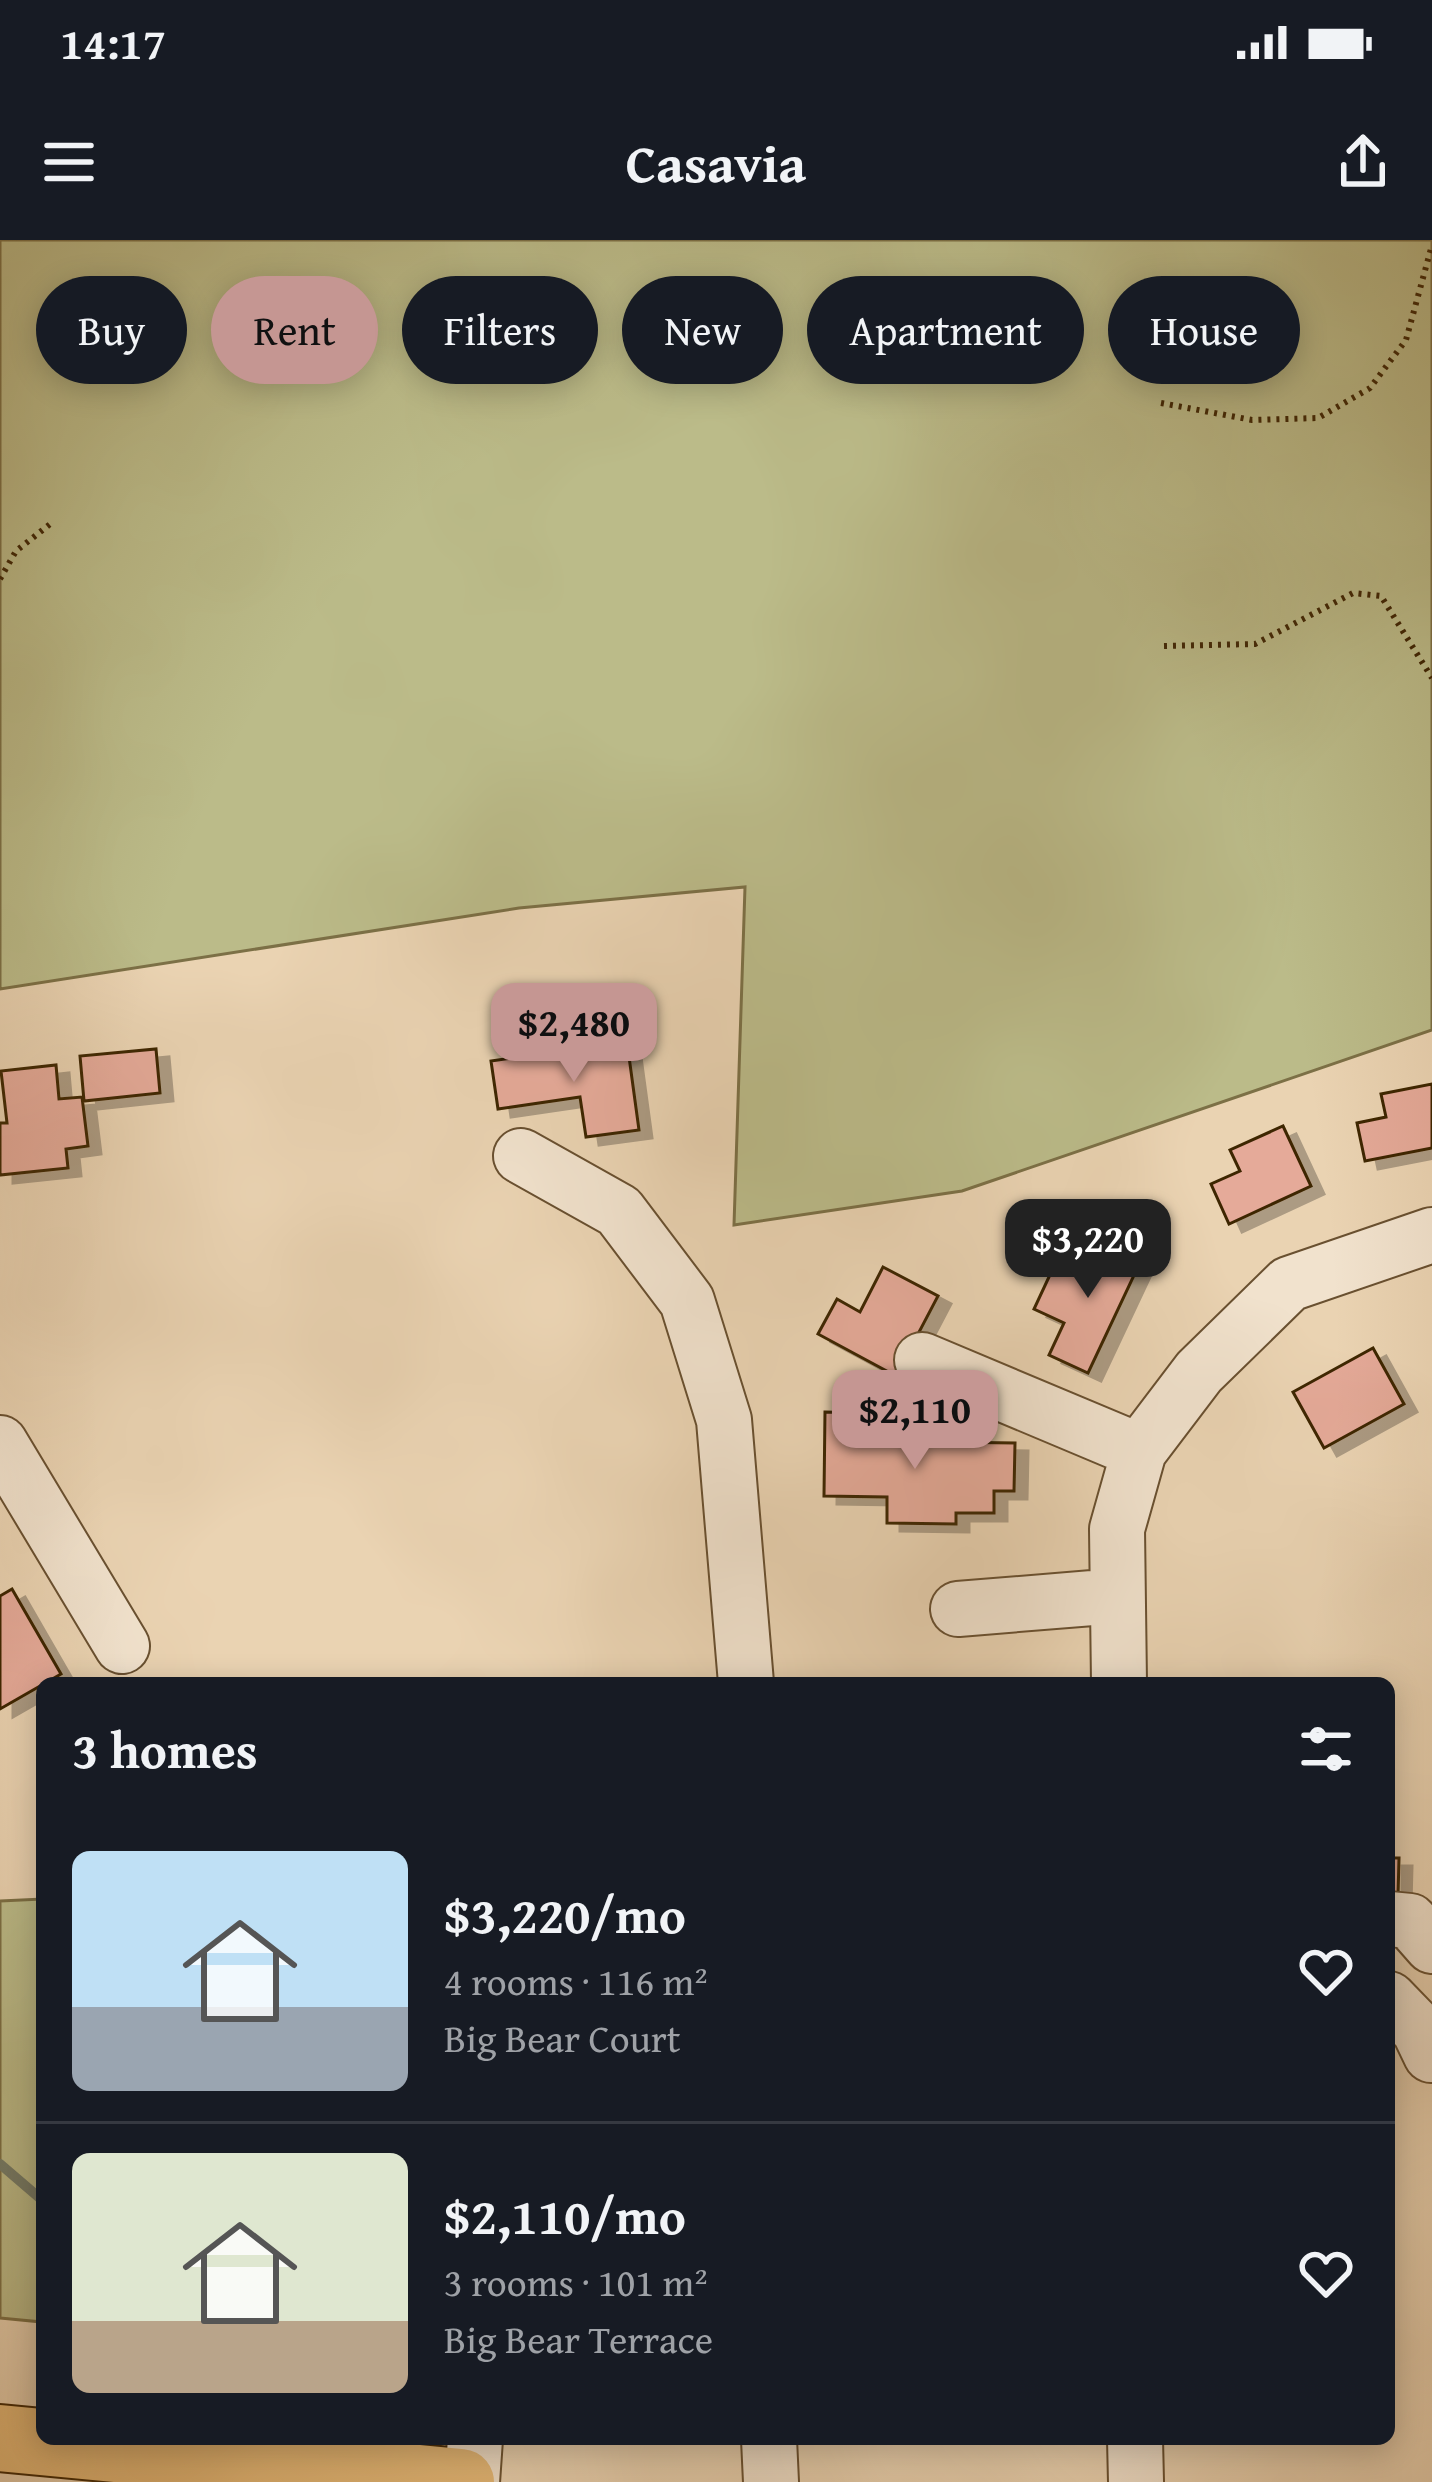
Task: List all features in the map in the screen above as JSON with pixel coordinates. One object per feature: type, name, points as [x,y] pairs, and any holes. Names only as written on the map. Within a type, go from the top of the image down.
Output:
[{"type":"main road","points":[[0,2438],[36,2441]]},
{"type":"main road","points":[[73,2445],[461,2482]]},
{"type":"street","points":[[521,1156],[619,1211],[687,1301],[724,1420],[745,1677]]},
{"type":"street","points":[[1119,1677],[1117,1529],[1139,1450],[1199,1372],[1288,1284],[1432,1235]]},
{"type":"street","points":[[922,1360],[1139,1450]]},
{"type":"street","points":[[0,1443],[122,1646]]},
{"type":"street","points":[[958,1609],[1117,1596]]},
{"type":"street","points":[[1395,1920],[1410,1921],[1432,1946]]},
{"type":"street","points":[[1395,2005],[1419,2030],[1431,2055]]},
{"type":"street","points":[[1432,2041],[1432,2069]]},
{"type":"street","points":[[472,2482],[475,2445]]},
{"type":"street","points":[[769,2445],[771,2482]]},
{"type":"street","points":[[1135,2445],[1136,2482]]},
{"type":"path","points":[[1161,403],[1252,421],[1318,418],[1370,388],[1406,340],[1432,245]]},
{"type":"path","points":[[0,578],[16,551],[54,521]]},
{"type":"path","points":[[1164,646],[1255,644],[1353,593],[1381,596],[1432,678]]},
{"type":"green space","points":[[0,240],[1432,240],[1432,1030],[962,1191],[734,1225],[745,887],[519,908],[0,989]]},
{"type":"green space","points":[[36,1899],[36,2321],[0,2318],[0,1901]]},
{"type":"building","points":[[627,1042],[639,1130],[586,1137],[580,1097],[498,1109],[491,1061]]},
{"type":"building","points":[[156,1049],[160,1093],[84,1101],[80,1056]]},
{"type":"building","points":[[56,1065],[59,1099],[82,1097],[88,1146],[66,1149],[68,1168],[0,1175],[0,1123],[7,1123],[1,1071]]},
{"type":"building","points":[[1432,1084],[1432,1148],[1365,1161],[1357,1123],[1386,1117],[1381,1094]]},
{"type":"building","points":[[1283,1126],[1311,1186],[1229,1224],[1211,1184],[1240,1171],[1230,1150]]},
{"type":"building","points":[[1110,1238],[1144,1254],[1088,1373],[1049,1355],[1064,1323],[1034,1309],[1055,1264],[1070,1270],[1078,1253],[1099,1262]]},
{"type":"building","points":[[883,1267],[938,1296],[896,1376],[818,1334],[837,1299],[860,1312]]},
{"type":"building","points":[[1373,1348],[1404,1404],[1324,1448],[1293,1392]]},
{"type":"building","points":[[825,1412],[868,1413],[867,1441],[1015,1443],[1014,1491],[994,1491],[994,1513],[956,1513],[956,1524],[887,1523],[887,1497],[824,1496]]},
{"type":"building","points":[[12,1589],[61,1674],[36,1677],[36,1688],[0,1709],[0,1596]]},
{"type":"building","points":[[1395,1858],[1399,1858],[1395,1896]]},
{"type":"waterway","points":[[0,2164],[36,2195]]}]
